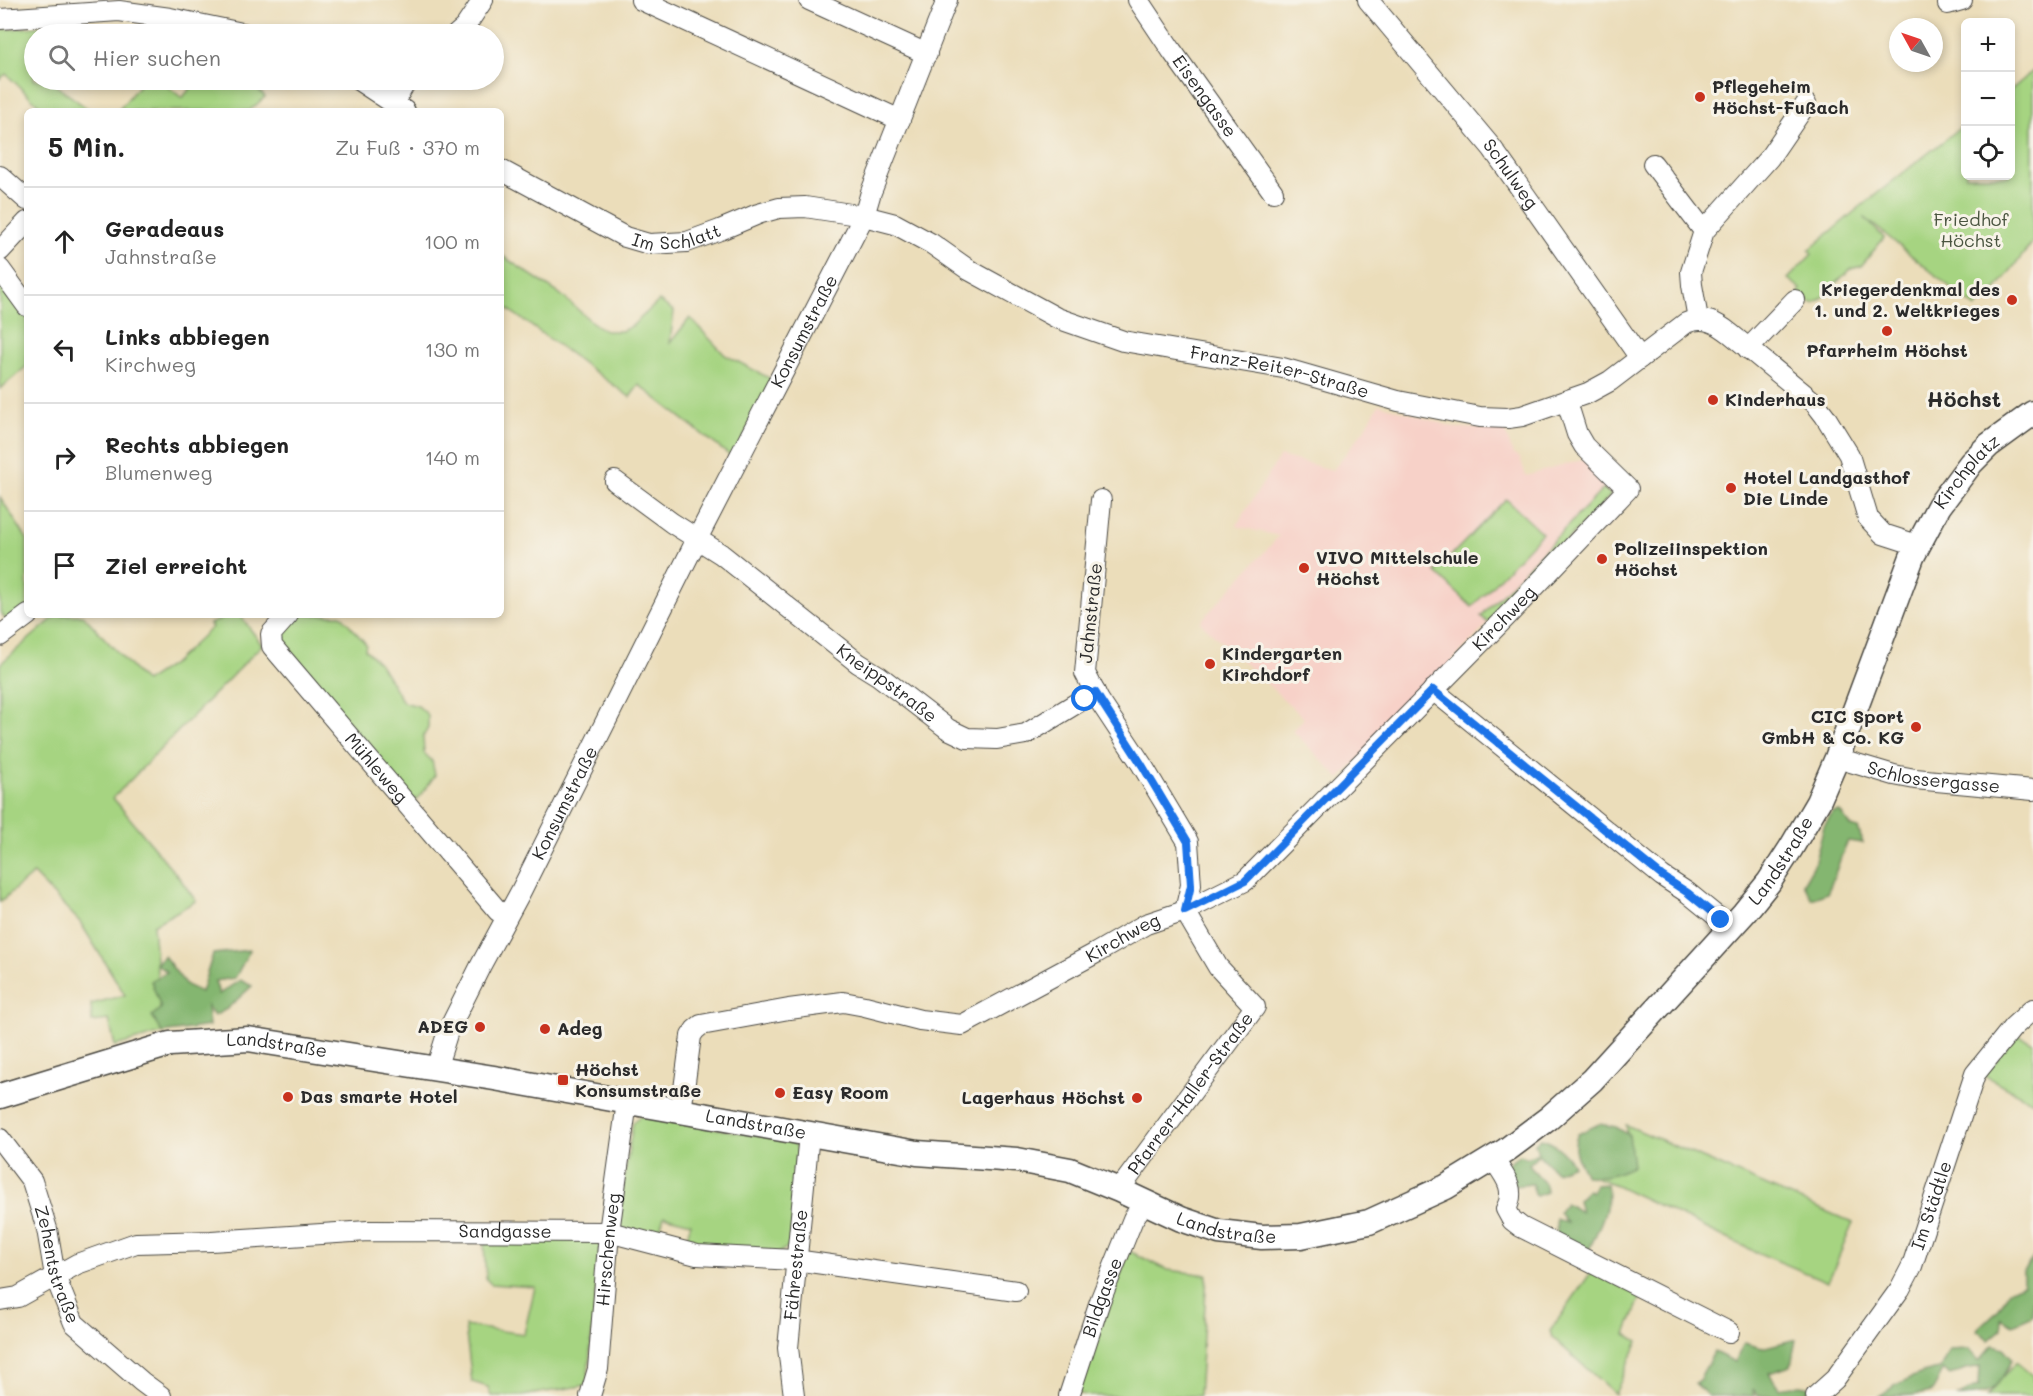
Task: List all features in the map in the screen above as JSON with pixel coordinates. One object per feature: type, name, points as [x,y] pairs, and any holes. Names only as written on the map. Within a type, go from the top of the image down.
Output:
[{"type":"main road","name":"Kirchplatz","points":[[1917,545],[1939,506],[1965,469],[1989,445],[2033,413]]},
{"type":"main road","name":"Landstraße","points":[[0,1096],[170,1044],[248,1039],[436,1069],[917,1153],[1027,1162],[1070,1170],[1181,1219],[1219,1232],[1262,1237],[1300,1236],[1370,1222],[1446,1187],[1493,1159],[1550,1118],[1592,1080],[1731,928],[1769,882],[1818,802],[1837,758],[1917,545]]},
{"type":"street","points":[[467,24],[483,0]]},
{"type":"street","points":[[641,0],[900,120]]},
{"type":"street","points":[[809,0],[927,54]]},
{"type":"street","name":"Konsumstraße","points":[[436,1069],[448,1031],[630,676],[697,539],[864,216],[871,192],[947,0]]},
{"type":"street","name":"Eisengasse","points":[[1138,0],[1273,192]]},
{"type":"street","name":"Schulweg","points":[[1368,0],[1492,148],[1640,358]]},
{"type":"street","points":[[0,19],[119,5],[199,24]]},
{"type":"street","points":[[373,90],[399,107],[404,90]]},
{"type":"street","points":[[1806,104],[1769,158],[1704,231],[1694,256],[1691,272],[1698,319],[1720,325],[1815,403],[1849,455],[1859,495],[1868,518],[1883,534],[1917,545]]},
{"type":"street","points":[[1653,164],[1704,231]]},
{"type":"street","name":"Im Schlatt","points":[[504,172],[625,237],[650,244],[687,242],[779,207],[806,207],[864,216]]},
{"type":"street","points":[[0,177],[24,197]]},
{"type":"street","name":"Franz-Reiter-Straße","points":[[864,216],[895,224],[914,234],[969,270],[1057,318],[1123,341],[1283,368],[1404,402],[1480,417],[1508,418],[1567,402],[1588,393],[1610,381],[1679,328],[1698,319]]},
{"type":"street","points":[[0,251],[24,225]]},
{"type":"street","points":[[0,269],[24,302]]},
{"type":"street","points":[[1748,349],[1795,300]]},
{"type":"street","name":"Kirchweg","points":[[681,1112],[691,1036],[694,1030],[701,1025],[843,1002],[913,1018],[962,1025],[1146,924],[1185,911],[1245,881],[1506,617],[1628,489],[1584,446],[1577,434],[1567,402]]},
{"type":"street","points":[[615,481],[697,539]]},
{"type":"street","name":"Jahnstraße","points":[[1101,501],[1085,673],[1188,842],[1191,885],[1185,911]]},
{"type":"street","name":"Kneippstraße","points":[[697,539],[721,554],[858,663],[879,676],[948,729],[967,738],[997,740],[1026,734],[1095,692]]},
{"type":"street","points":[[0,636],[24,618]]},
{"type":"street","name":"Mühleweg","points":[[285,618],[271,634],[272,646],[498,911],[507,915]]},
{"type":"street","points":[[1433,690],[1662,876],[1688,893],[1731,928]]},
{"type":"street","name":"Schlossergasse","points":[[1837,758],[1894,776],[2033,790]]},
{"type":"street","name":"Pfarrer-Haller-Straße","points":[[1119,1190],[1255,1007],[1218,967],[1185,911]]},
{"type":"street","name":"Im Städtle","points":[[1816,1396],[1835,1379],[1900,1289],[1912,1266],[1976,1074],[2013,1027],[2033,1009]]},
{"type":"street","name":"Hirschenweg","points":[[590,1396],[598,1370],[609,1232],[627,1102]]},
{"type":"street","name":"Fährestraße","points":[[794,1396],[788,1348],[809,1134]]},
{"type":"street","name":"Zehentstraße","points":[[0,1139],[32,1182],[48,1229],[55,1276],[74,1323],[161,1396]]},
{"type":"street","points":[[1493,1159],[1511,1190],[1506,1209],[1512,1220],[1521,1227],[1729,1332]]},
{"type":"street","name":"Bildgasse","points":[[1069,1396],[1100,1301],[1133,1219],[1144,1203]]},
{"type":"street","name":"Sandgasse","points":[[0,1300],[18,1297],[77,1264],[136,1243],[211,1241],[368,1231],[609,1232],[697,1255],[795,1260],[1016,1291]]},
{"type":"shaded area","points":[[1379,404],[1457,428],[1504,429],[1513,454],[1520,458],[1526,476],[1588,458],[1614,487],[1614,491],[1340,779],[1293,731],[1304,718],[1200,622],[1279,536],[1236,526],[1280,456],[1333,470],[1366,427]]},
{"type":"green space","points":[[24,28],[24,90],[62,90],[87,108],[42,108],[6,74],[0,79],[0,30]]},
{"type":"green space","name":"Friedhof Höchst","points":[[2033,71],[2033,242],[1986,302],[1982,300],[1976,308],[1864,217],[1884,238],[1861,266],[1849,270],[1821,299],[1814,303],[1807,302],[1798,294],[1801,289],[1788,279],[1812,254],[1809,250],[1961,127],[1961,180],[2015,180],[2015,87]]},
{"type":"green space","points":[[135,90],[172,90],[182,98],[189,90],[258,90],[265,97],[252,108],[120,108]]},
{"type":"green space","points":[[504,257],[560,294],[605,331],[622,331],[632,326],[659,301],[674,311],[670,343],[690,318],[725,355],[773,380],[733,458],[639,385],[630,397],[504,306]]},
{"type":"green space","points":[[0,283],[24,313],[24,369],[0,389]]},
{"type":"green space","points":[[1604,488],[1611,495],[1488,623],[1481,616]]},
{"type":"green space","points":[[0,497],[24,534],[24,611],[8,622],[0,612]]},
{"type":"green space","points":[[1506,499],[1542,533],[1472,607],[1435,572]]},
{"type":"green space","points":[[54,618],[86,618],[145,682],[174,663],[212,627],[210,624],[223,618],[242,618],[262,645],[113,798],[196,901],[153,925],[162,1033],[115,1046],[109,1020],[92,1022],[91,1004],[125,995],[80,922],[33,874],[0,902],[0,664]]},
{"type":"green space","points":[[297,618],[344,618],[366,644],[365,649],[380,664],[403,702],[418,706],[428,715],[428,728],[423,737],[424,753],[432,761],[435,775],[417,800],[409,797],[278,639],[284,629]]},
{"type":"green space","points":[[1840,811],[1850,826],[1858,828],[1863,843],[1848,841],[1827,893],[1812,899],[1803,884],[1814,865],[1824,826],[1833,812]]},
{"type":"green space","points":[[250,950],[235,978],[215,981],[219,994],[240,980],[252,986],[227,1009],[214,1016],[207,1006],[209,1026],[162,1033],[152,1016],[161,1008],[151,981],[167,972],[156,964],[164,956],[186,985],[201,992],[213,954]]},
{"type":"green space","points":[[2017,1034],[2033,1043],[2033,1102],[1984,1075]]},
{"type":"green space","points":[[640,1116],[786,1140],[796,1145],[798,1155],[790,1245],[778,1254],[684,1246],[691,1223],[664,1216],[657,1240],[616,1229],[633,1123]]},
{"type":"green space","points":[[1599,1124],[1616,1127],[1629,1135],[1633,1166],[1611,1175],[1586,1176],[1576,1156],[1576,1140],[1578,1134]]},
{"type":"green space","points":[[1626,1125],[1853,1223],[1828,1282],[1749,1249],[1614,1184],[1589,1175],[1632,1166]]},
{"type":"green space","points":[[1541,1139],[1560,1149],[1573,1165],[1556,1172],[1539,1155],[1529,1164],[1544,1183],[1547,1192],[1536,1196],[1532,1184],[1514,1186],[1506,1165],[1520,1155],[1527,1158],[1538,1153],[1535,1143]]},
{"type":"green space","points":[[1607,1184],[1605,1211],[1588,1253],[1557,1239],[1556,1219],[1567,1223],[1559,1212],[1565,1203],[1581,1212],[1578,1200],[1588,1190],[1592,1192],[1595,1185]]},
{"type":"green space","points":[[489,1236],[596,1240],[600,1247],[587,1385],[522,1396],[491,1396],[488,1387],[472,1382],[465,1326],[524,1334],[535,1287],[491,1284],[486,1279],[484,1246]]},
{"type":"green space","points":[[1129,1251],[1168,1270],[1207,1275],[1199,1396],[1090,1396],[1076,1393]]},
{"type":"green space","points":[[2033,1258],[2033,1316],[2013,1325],[2001,1318],[2002,1329],[1989,1340],[1977,1330],[1998,1310],[2009,1291],[2023,1284],[2023,1271]]},
{"type":"green space","points":[[1592,1271],[1641,1296],[1626,1334],[1638,1341],[1615,1394],[1552,1337],[1550,1331]]},
{"type":"green space","points":[[1796,1339],[1791,1366],[1769,1373],[1779,1388],[1800,1385],[1811,1387],[1802,1396],[1758,1396],[1753,1389],[1754,1396],[1708,1396],[1695,1383],[1700,1379],[1714,1352],[1735,1362],[1744,1343],[1762,1348]]},
{"type":"green space","points":[[1993,1345],[2003,1348],[2012,1358],[1998,1384],[1986,1392],[1956,1396],[1979,1386],[1980,1366],[1951,1375],[1944,1370],[1934,1389],[1928,1393],[1879,1396],[1915,1376],[1940,1369],[1949,1350],[1970,1349],[1979,1361]]},
{"type":"green space","points":[[2016,1362],[2033,1376],[2033,1396],[1987,1396]]},
{"type":"place","name":"Pflegeheim Höchst-Fußach","points":[[1700,97]]},
{"type":"place","name":"Kriegerdenkmal des 1. und 2. Weltkrieges","points":[[2012,300]]},
{"type":"place","name":"Pfarrheim Höchst","points":[[1887,331]]},
{"type":"place","name":"Kinderhaus","points":[[1713,400]]},
{"type":"place","name":"Hotel Landgasthof Die Linde","points":[[1731,488]]},
{"type":"place","name":"Polizeiinspektion Höchst","points":[[1602,559]]},
{"type":"place","name":"VIVO Mittelschule Höchst","points":[[1304,568]]},
{"type":"place","name":"Kindergarten Kirchdorf","points":[[1210,664]]},
{"type":"place","name":"CIC Sport GmbH & Co. KG","points":[[1916,727]]},
{"type":"place","name":"ADEG","points":[[480,1027]]},
{"type":"place","name":"Adeg","points":[[545,1029]]},
{"type":"place","name":"Höchst Konsumstraße","points":[[563,1080]]},
{"type":"place","name":"Easy Room","points":[[780,1093]]},
{"type":"place","name":"Das smarte Hotel","points":[[288,1097]]},
{"type":"place","name":"Lagerhaus Höchst","points":[[1137,1098]]},
{"type":"district","name":"Höchst","points":[[1964,400]]},
{"type":"route","points":[[1085,699],[1095,692],[1188,842],[1191,885],[1185,911],[1245,881],[1433,690],[1662,876],[1688,893],[1721,920]]}]
